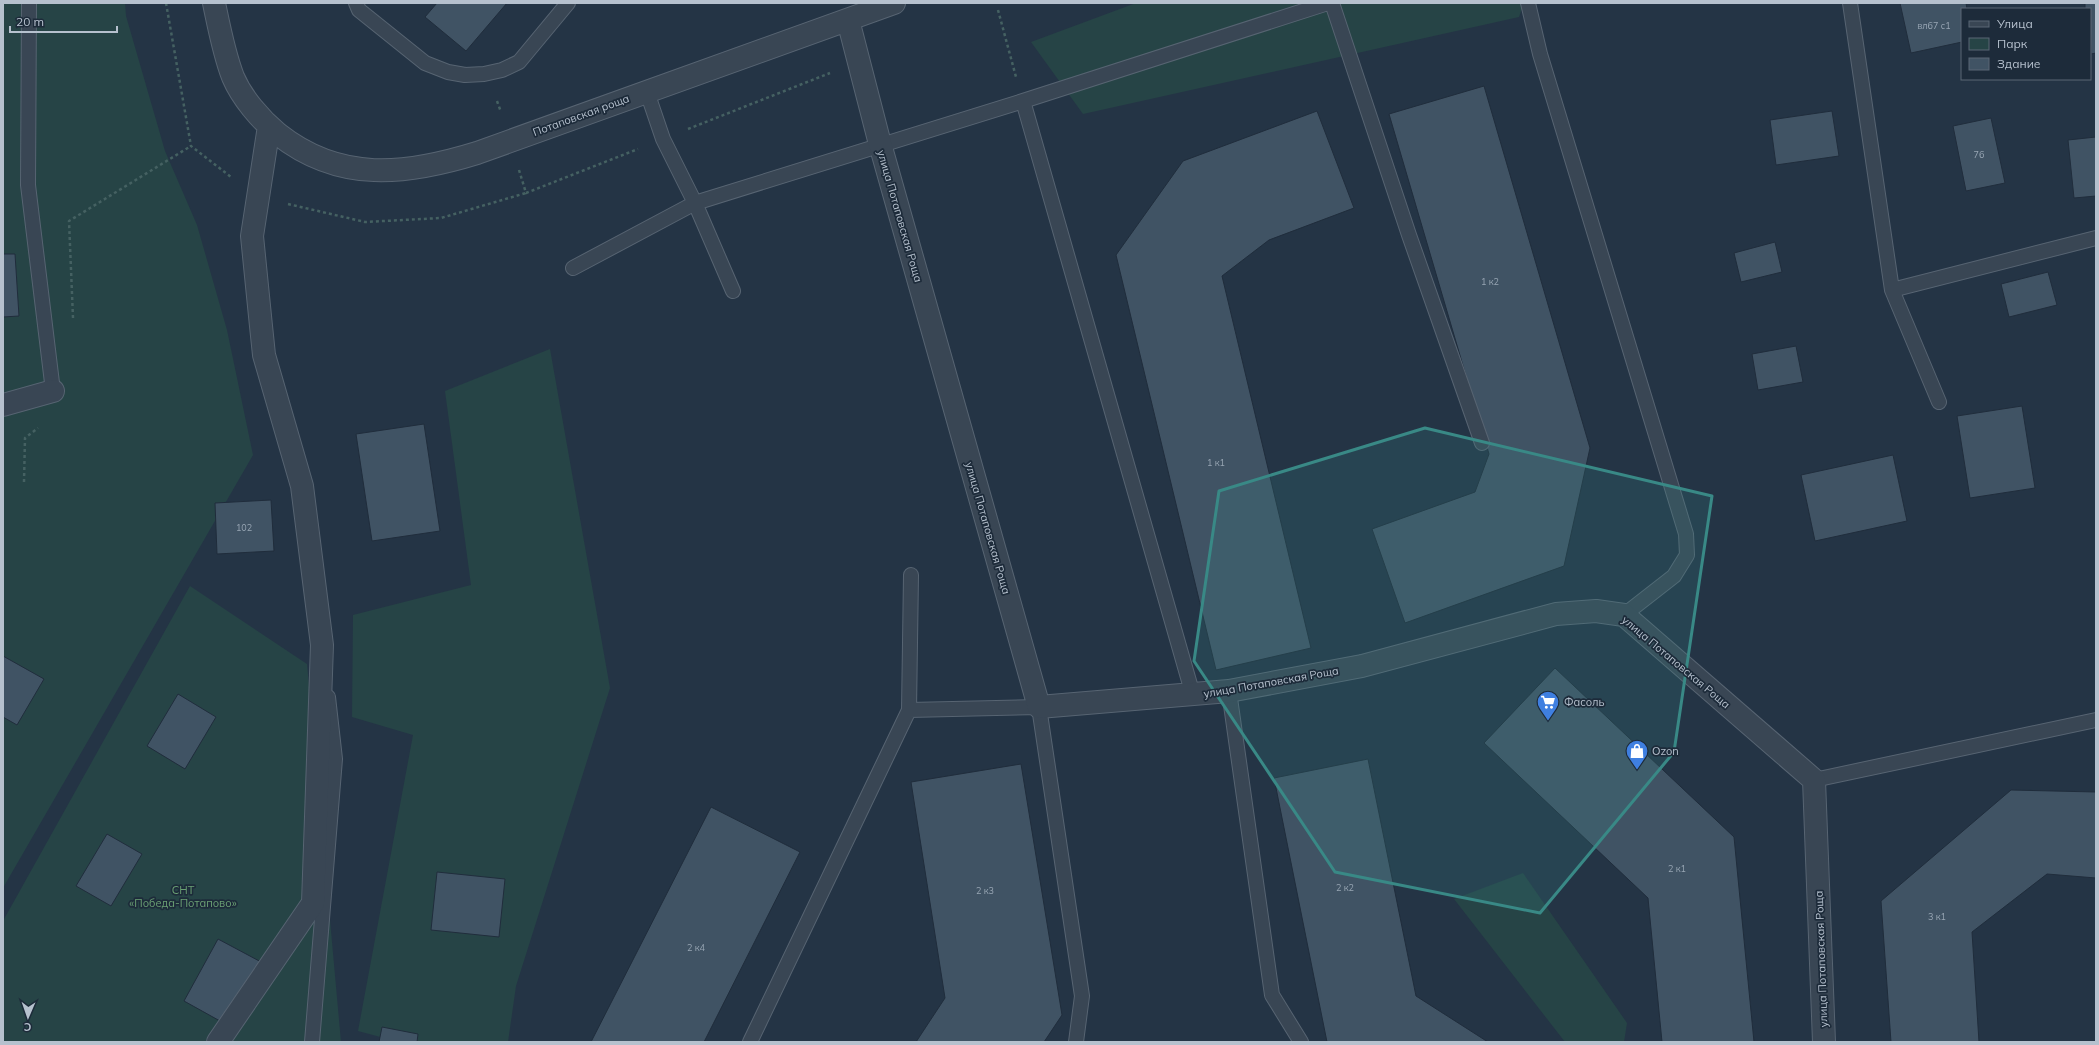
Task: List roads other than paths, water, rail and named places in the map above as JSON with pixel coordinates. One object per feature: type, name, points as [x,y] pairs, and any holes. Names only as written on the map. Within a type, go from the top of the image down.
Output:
[{"type":"street","name":"Потаповская роща","points":[[214,3],[234,77],[250,105],[269,126],[296,148],[319,159],[346,167],[383,171],[416,169],[442,164],[477,153],[894,3]]},
{"type":"street","name":"улица Потаповская Роща","points":[[848,20],[880,144],[1039,707],[1230,691],[1362,666],[1556,614],[1596,611],[1624,615],[1814,780],[1824,1042]]},
{"type":"street","points":[[218,1042],[313,903],[322,645],[302,486],[264,355],[261,326],[252,236],[269,126]]},
{"type":"street","points":[[3,405],[53,391]]},
{"type":"lane","points":[[29,3],[28,185],[53,391]]},
{"type":"lane","points":[[356,3],[359,10],[425,63],[448,72],[466,76],[502,70],[519,62],[568,3]]},
{"type":"lane","points":[[573,268],[695,203],[880,144],[1023,101],[1328,3]]},
{"type":"lane","points":[[1332,3],[1409,236],[1482,443]]},
{"type":"lane","points":[[1528,3],[1540,54],[1686,534],[1687,555],[1674,576],[1624,615]]},
{"type":"lane","points":[[1850,3],[1892,290],[1939,402]]},
{"type":"lane","points":[[647,92],[663,139],[695,203],[733,291]]},
{"type":"lane","points":[[1023,101],[1192,695]]},
{"type":"lane","points":[[1892,290],[2096,238]]},
{"type":"lane","points":[[750,1042],[909,710],[911,575]]},
{"type":"lane","points":[[312,1042],[335,759],[322,645]]},
{"type":"lane","points":[[1230,691],[1272,995],[1302,1042]]},
{"type":"lane","points":[[909,710],[1039,707],[1082,996],[1076,1042]]},
{"type":"lane","points":[[1814,780],[2096,720]]},
{"type":"place","name":"Фасоль","points":[[1548,722]]},
{"type":"place","name":"Ozon","points":[[1637,770]]},
{"type":"park label","name":"СНТ «Победа-Потапово»","points":[[183,896]]}]
